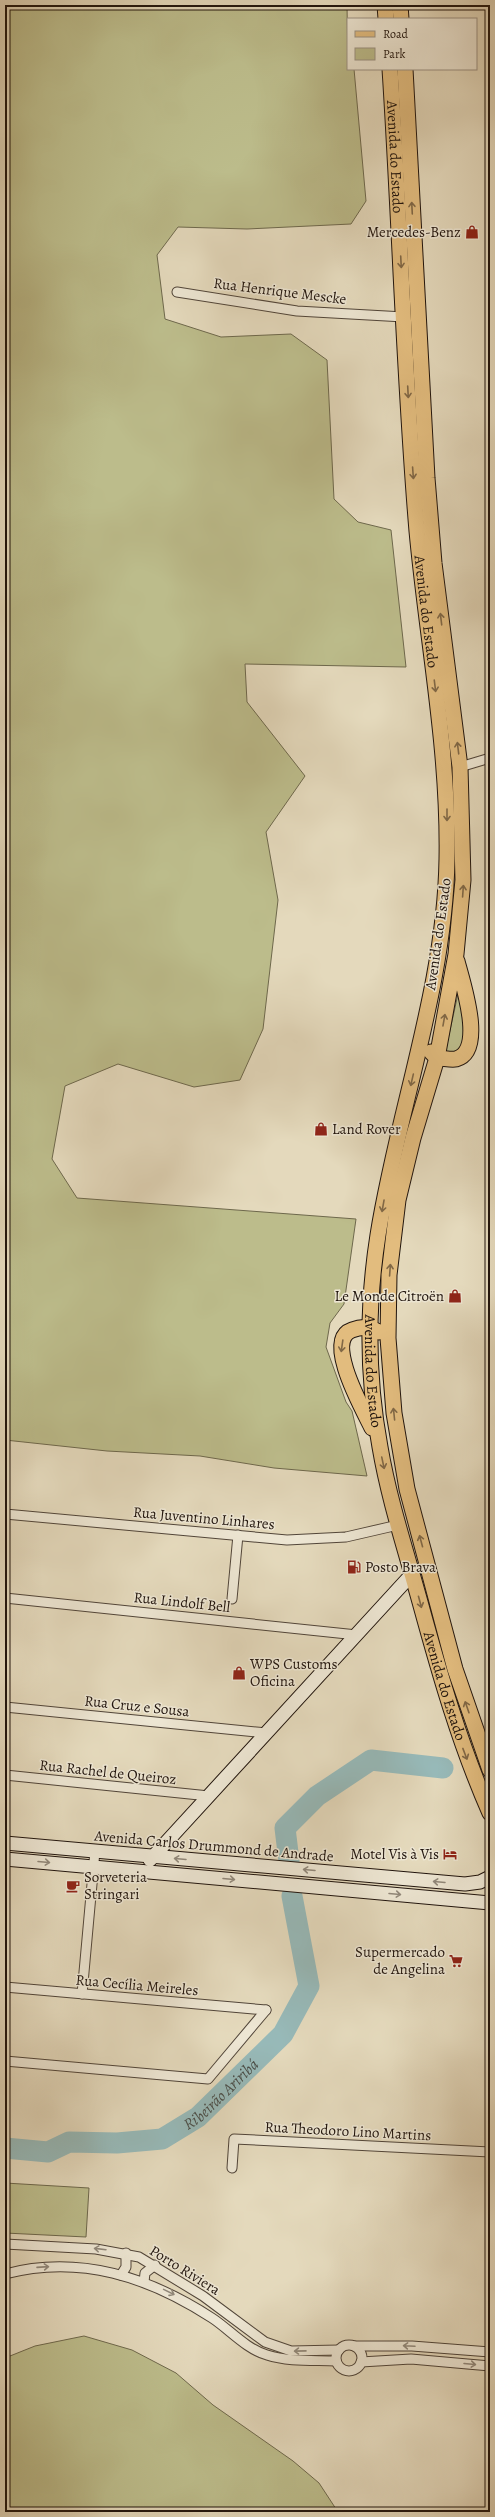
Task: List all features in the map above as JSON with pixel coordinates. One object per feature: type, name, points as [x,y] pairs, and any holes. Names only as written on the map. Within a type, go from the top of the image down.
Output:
[{"type":"main road","points":[[385,5],[386,18]]},
{"type":"main road","points":[[400,5],[401,18]]},
{"type":"main road","name":"Avenida do Estado","points":[[390,70],[417,534],[445,771],[447,809],[446,898],[439,946],[421,1042],[384,1203],[377,1242],[370,1327],[370,1360],[379,1444],[398,1525],[446,1697],[476,1781],[490,1813]]},
{"type":"main road","name":"Avenida do Estado","points":[[405,70],[427,478],[434,563],[460,767],[464,880],[456,954],[437,1058],[413,1138],[398,1200],[389,1275],[388,1338],[394,1413],[407,1489],[455,1669],[483,1736],[490,1770]]},
{"type":"main road","points":[[421,1042],[437,1058],[456,1059],[465,1053],[470,1044],[469,1016],[456,954]]},
{"type":"main road","points":[[379,1444],[343,1362],[341,1349],[344,1338],[349,1331],[360,1327],[370,1327],[388,1338]]},
{"type":"main road","points":[[144,1871],[153,1856],[412,1574]]},
{"type":"main road","name":"Avenida Carlos Drummond de Andrade","points":[[5,1843],[465,1884],[480,1882],[490,1877]]},
{"type":"main road","name":"Avenida Carlos Drummond de Andrade","points":[[5,1858],[490,1903]]},
{"type":"main road","points":[[356,1890],[358,1874]]},
{"type":"main road","points":[[464,1901],[465,1884]]},
{"type":"street","name":"Rua Henrique Mescke","points":[[177,292],[297,311],[404,317]]},
{"type":"street","points":[[460,767],[490,758]]},
{"type":"street","name":"Rua Juventino Linhares","points":[[5,1514],[287,1540],[318,1540],[346,1537],[398,1525]]},
{"type":"street","points":[[232,1599],[238,1535]]},
{"type":"street","name":"Rua Lindolf Bell","points":[[5,1598],[356,1635]]},
{"type":"street","name":"Rua Cruz e Sousa","points":[[5,1707],[267,1733]]},
{"type":"street","name":"Rua Rachel de Queiroz","points":[[5,1775],[209,1796]]},
{"type":"street","points":[[82,1994],[95,1851]]},
{"type":"street","name":"Rua Cecília Meireles","points":[[5,1987],[266,2010],[208,2079],[5,2061]]},
{"type":"street","name":"Rua Theodoro Lino Martins","points":[[232,2168],[234,2139],[490,2152]]},
{"type":"street","name":"Porto Riviera","points":[[5,2244],[96,2248],[126,2253],[155,2265],[203,2296],[265,2342],[291,2351],[339,2350]]},
{"type":"street","points":[[121,2275],[126,2267],[126,2253]]},
{"type":"street","points":[[144,2282],[145,2273],[155,2265]]},
{"type":"street","name":"Porto Riviera","points":[[5,2274],[28,2269],[62,2266],[98,2269],[121,2275],[175,2294],[257,2351],[266,2355],[281,2359],[336,2361]]},
{"type":"street","points":[[490,2352],[390,2345],[346,2345],[339,2350],[336,2361],[340,2368],[347,2371],[355,2369],[361,2362],[389,2359],[433,2360],[490,2366]]},
{"type":"street","points":[[354,2346],[360,2351],[361,2362]]},
{"type":"street","points":[[433,2360],[434,2348]]},
{"type":"street","points":[[456,2362],[457,2349]]},
{"type":"green space","points":[[5,5],[347,5],[347,70],[354,70],[366,201],[351,224],[247,229],[178,227],[157,255],[165,319],[221,337],[291,334],[327,360],[334,499],[358,522],[391,530],[406,667],[245,664],[247,702],[305,776],[266,832],[278,900],[263,1029],[240,1080],[194,1087],[118,1064],[65,1086],[52,1159],[77,1198],[356,1219],[344,1304],[330,1323],[326,1347],[346,1402],[352,1411],[367,1476],[274,1468],[200,1456],[107,1451],[5,1440]]},
{"type":"green space","points":[[458,994],[465,1022],[465,1042],[456,1053],[445,1053]]},
{"type":"green space","points":[[5,2183],[89,2188],[86,2237],[5,2233]]},
{"type":"green space","points":[[84,2336],[132,2350],[176,2373],[213,2405],[293,2461],[319,2483],[338,2512],[5,2512],[5,2358],[35,2346]]},
{"type":"waterway","name":"Ribeirão Ariribá","points":[[289,1861],[285,1828],[317,1796],[371,1760],[443,1768]]},
{"type":"waterway","name":"Ribeirão Ariribá","points":[[5,2148],[48,2152],[69,2142],[117,2143],[162,2139],[198,2117],[283,2034],[309,1986],[292,1896]]},
{"type":"place","name":"Mercedes-Benz","points":[[472,232]]},
{"type":"place","name":"Land Rover","points":[[321,1129]]},
{"type":"place","name":"Le Monde Citroën","points":[[455,1296]]},
{"type":"place","name":"Posto Brava","points":[[354,1567]]},
{"type":"place","name":"WPS Customs Oficina","points":[[239,1673]]},
{"type":"place","name":"Motel Vis à Vis","points":[[450,1854]]},
{"type":"place","name":"Sorveteria Stringari","points":[[73,1886]]},
{"type":"place","name":"Supermercado de Angelina","points":[[456,1961]]}]
